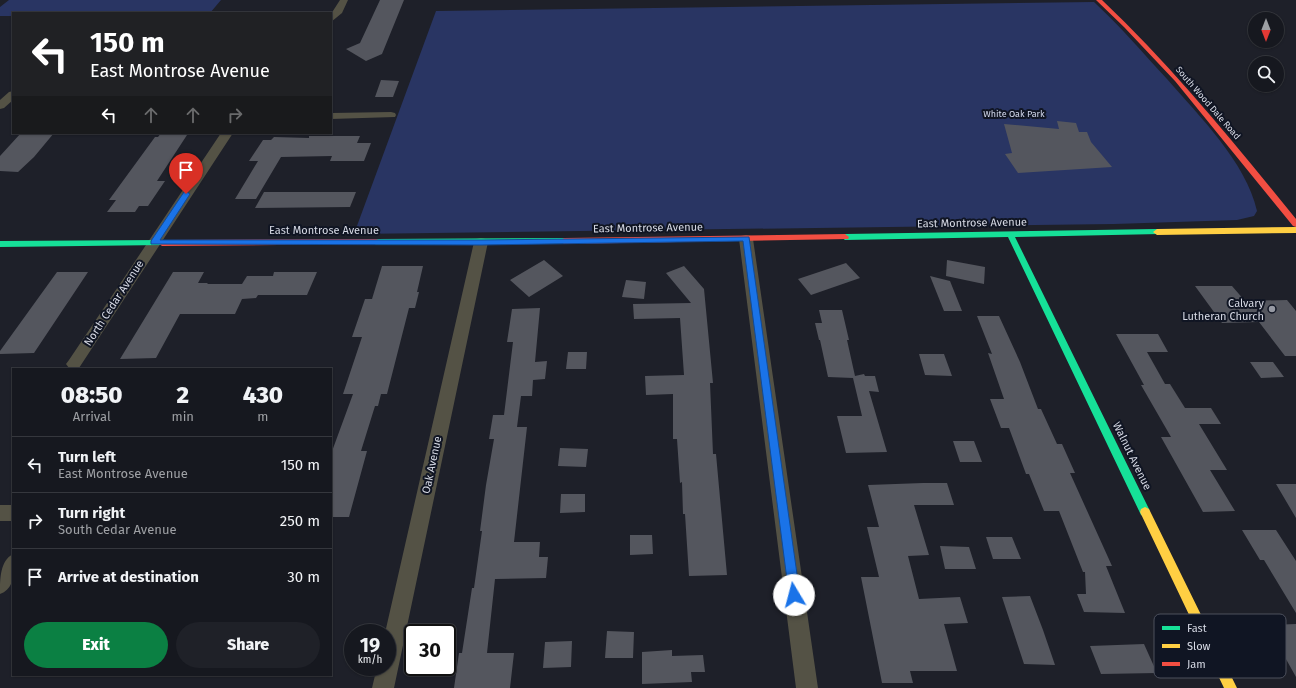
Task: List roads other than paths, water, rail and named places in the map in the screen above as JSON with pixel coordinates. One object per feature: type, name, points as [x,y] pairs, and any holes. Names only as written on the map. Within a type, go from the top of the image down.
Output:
[{"type":"street","points":[[332,18],[339,11],[344,0]]},
{"type":"street","name":"South Wood Dale Road","points":[[1099,0],[1132,30],[1214,123],[1296,224]]},
{"type":"street","points":[[0,106],[12,95]]},
{"type":"street","points":[[332,116],[391,115]]},
{"type":"street","name":"North Cedar Avenue","points":[[74,364],[226,134]]},
{"type":"street","name":"East Montrose Avenue","points":[[0,244],[154,242],[481,242],[1296,230]]},
{"type":"street","name":"Walnut Avenue","points":[[1010,234],[1196,614]]},
{"type":"street","points":[[746,238],[807,688]]},
{"type":"street","name":"Oak Avenue","points":[[383,688],[481,242]]},
{"type":"street","points":[[0,513],[12,513]]},
{"type":"street","points":[[0,585],[12,564]]},
{"type":"street","name":"Walnut Avenue","points":[[1227,678],[1232,688]]},
{"type":"place","name":"Calvary Lutheran Church","points":[[1272,309]]},
{"type":"park label","name":"White Oak Park","points":[[1014,114]]}]
